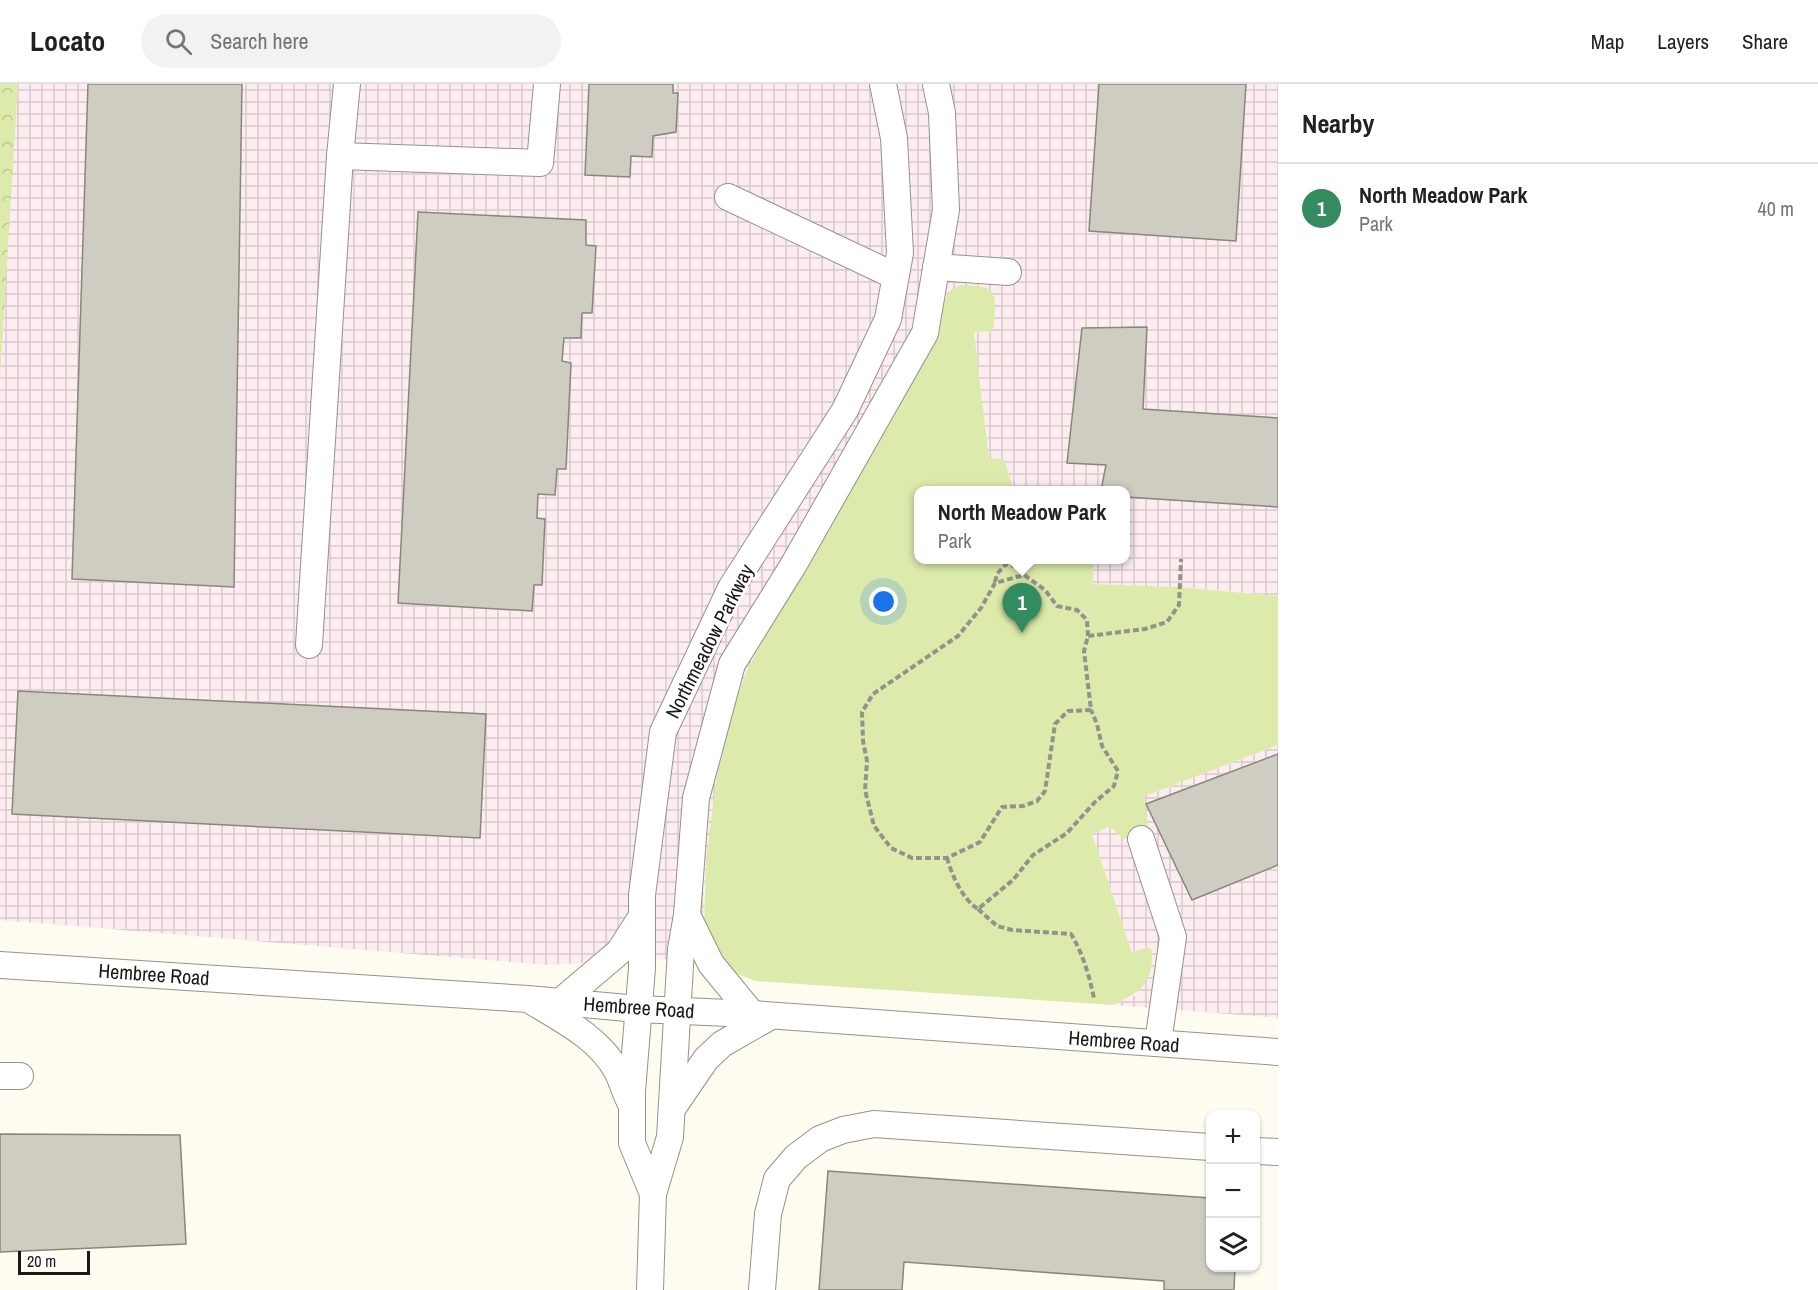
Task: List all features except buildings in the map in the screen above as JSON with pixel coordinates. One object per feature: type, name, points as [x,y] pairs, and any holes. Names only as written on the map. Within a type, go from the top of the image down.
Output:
[{"type":"street","points":[[309,645],[340,156],[347,84]]},
{"type":"street","points":[[340,156],[540,163],[547,84]]},
{"type":"street","name":"Northmeadow Parkway","points":[[653,1194],[632,1143],[632,1107],[642,968],[642,895],[663,732],[732,588],[845,410],[888,319],[900,253],[894,138],[883,84]]},
{"type":"street","name":"Northmeadow Parkway","points":[[650,1290],[653,1194],[670,1137],[674,1106],[681,949],[687,915],[696,798],[732,664],[800,554],[925,333],[946,210],[942,113],[936,84]]},
{"type":"street","points":[[728,197],[895,276]]},
{"type":"street","points":[[936,267],[1008,272]]},
{"type":"street","points":[[1141,839],[1173,937],[1158,1043]]},
{"type":"street","points":[[674,1106],[706,1059],[761,1015],[711,964],[687,915]]},
{"type":"street","points":[[560,1002],[619,952],[642,916]]},
{"type":"street","name":"Hembree Road","points":[[0,964],[1278,1052]]},
{"type":"street","points":[[528,999],[578,1029],[608,1057],[617,1071],[632,1107]]},
{"type":"street","points":[[762,1290],[768,1214],[777,1179],[796,1157],[820,1139],[843,1130],[874,1124],[1206,1148]]},
{"type":"street","points":[[1260,1151],[1278,1152]]},
{"type":"path","points":[[1088,636],[1145,630],[1167,622],[1179,604],[1180,559]]},
{"type":"path","points":[[978,909],[1013,880],[1033,855],[1067,833],[1095,802],[1114,786],[1118,771],[1102,746],[1091,710],[1084,651],[1088,636],[1087,620],[1077,610],[1057,606],[1045,590],[1024,575],[1018,567],[1006,564],[997,574],[995,583],[981,608],[958,636],[873,694],[862,712],[863,741],[867,761],[865,790],[874,826],[891,848],[912,858],[947,858],[980,842],[1002,807],[1023,806],[1036,801],[1045,791],[1055,724],[1068,711],[1091,710]]},
{"type":"path","points":[[995,583],[1024,575]]},
{"type":"path","points":[[947,858],[950,869],[970,905],[997,926],[1071,934],[1089,976],[1094,998]]},
{"type":"shaded area","points":[[7,84],[1278,84],[1278,596],[1179,587],[1093,584],[1094,564],[1130,564],[1130,486],[1013,486],[1004,459],[989,458],[974,332],[991,331],[943,306],[747,670],[721,743],[704,894],[714,957],[546,965],[0,920],[0,189]]},
{"type":"shaded area","points":[[1278,745],[1278,1018],[1113,1005],[1137,994],[1147,947],[1132,953],[1092,834],[1110,826],[1145,796]]},
{"type":"green space","points":[[0,84],[18,84],[0,378]]},
{"type":"green space","points":[[960,285],[983,287],[993,292],[994,327],[991,331],[974,332],[989,458],[1004,459],[1013,486],[914,486],[914,564],[1094,564],[1093,584],[1179,587],[1278,596],[1278,745],[1145,796],[1148,831],[1123,839],[1110,826],[1092,834],[1132,953],[1147,947],[1152,950],[1150,971],[1143,985],[1131,996],[1113,1005],[756,981],[732,972],[704,931],[706,861],[721,743],[747,670],[943,306],[948,292]]},
{"type":"place","name":"North Meadow Park","points":[[1022,633]]}]
